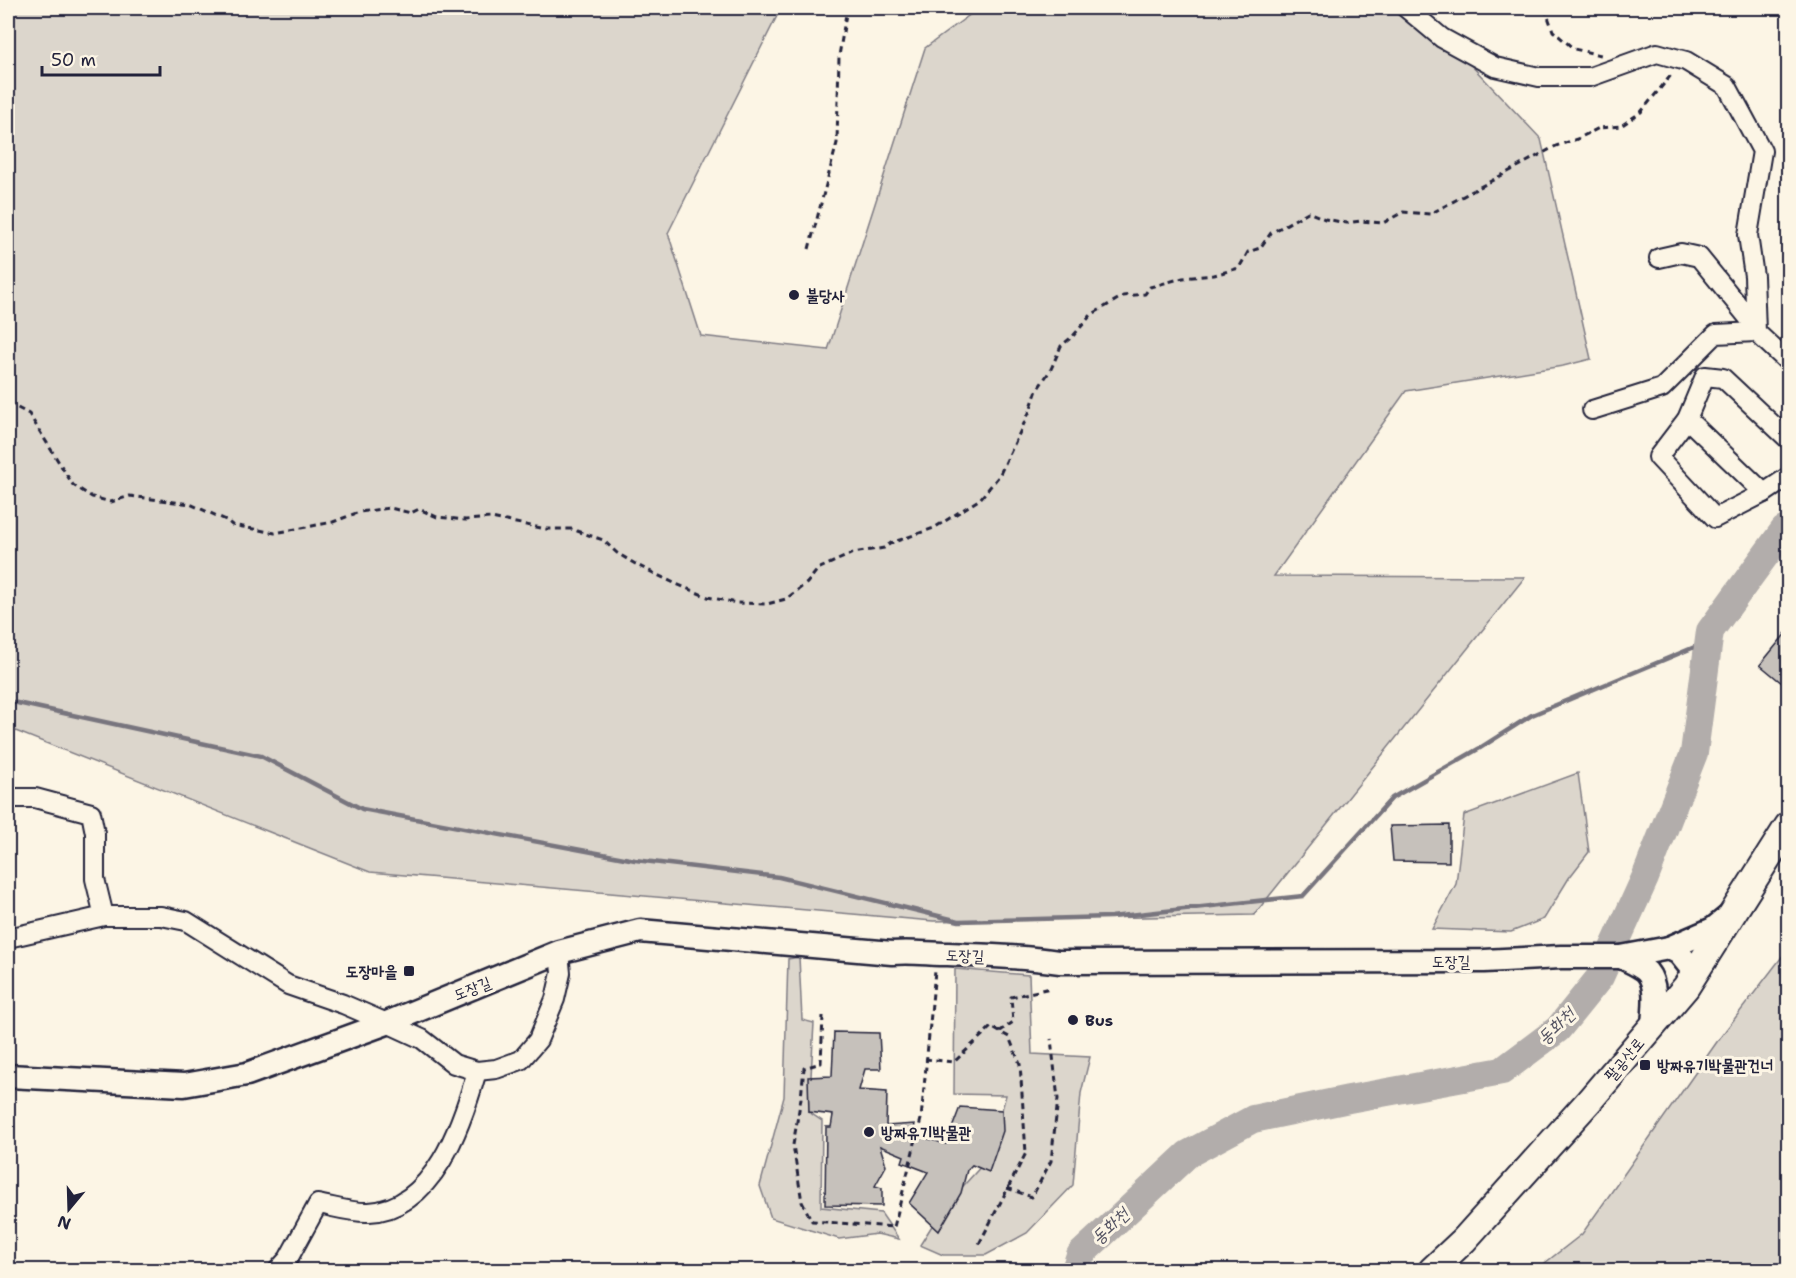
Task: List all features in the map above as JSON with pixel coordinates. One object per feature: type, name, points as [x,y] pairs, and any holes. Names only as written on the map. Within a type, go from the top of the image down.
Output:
[{"type":"main road","name":"팔공산로","points":[[1432,1270],[1472,1232],[1589,1101],[1695,973],[1788,826]]},
{"type":"street","points":[[1406,8],[1442,38],[1495,67],[1539,76],[1590,77],[1657,53],[1686,61],[1733,79],[1762,152],[1748,235],[1754,276],[1755,329]]},
{"type":"street","points":[[1659,258],[1681,253],[1699,257],[1755,329],[1788,362]]},
{"type":"street","points":[[1592,410],[1662,388],[1716,334],[1755,329]]},
{"type":"street","points":[[1788,439],[1723,378],[1705,376],[1687,419],[1658,457],[1715,518],[1764,493],[1788,477]]},
{"type":"street","points":[[1687,419],[1764,493]]},
{"type":"street","points":[[8,798],[35,798],[91,813],[95,833],[94,879],[104,916]]},
{"type":"street","name":"도장길","points":[[8,1076],[184,1085],[247,1074],[387,1023],[559,952],[640,931],[892,953],[914,951],[1029,957],[1059,962],[1472,961],[1561,957],[1657,957],[1713,929],[1735,912]]},
{"type":"street","points":[[8,938],[104,916],[161,916],[186,921],[288,985],[343,1004],[387,1023],[422,1039],[454,1064],[477,1071],[496,1069],[521,1060],[538,1040],[555,999],[561,973],[559,952]]},
{"type":"street","points":[[1653,1025],[1655,1001],[1652,984],[1657,957],[1679,953],[1695,973]]},
{"type":"street","points":[[278,1270],[288,1259],[318,1204],[367,1213],[391,1209],[423,1188],[442,1162],[470,1095],[477,1071]]},
{"type":"path","points":[[809,249],[837,143],[839,56],[847,8]]},
{"type":"path","points":[[1545,8],[1553,31],[1574,50],[1608,56]]},
{"type":"path","points":[[8,406],[12,405],[29,414],[73,485],[92,497],[111,502],[130,496],[190,504],[232,525],[275,533],[333,522],[359,512],[390,508],[411,513],[419,509],[437,517],[466,520],[491,518],[546,529],[571,529],[603,540],[617,553],[638,565],[699,593],[737,603],[767,604],[786,599],[807,583],[818,569],[853,553],[884,548],[891,543],[934,528],[980,499],[999,476],[1029,413],[1036,390],[1051,369],[1061,346],[1091,315],[1122,297],[1146,294],[1150,287],[1183,278],[1214,276],[1239,268],[1248,252],[1260,248],[1271,233],[1308,212],[1325,219],[1347,223],[1360,221],[1383,223],[1403,212],[1430,214],[1556,146],[1599,128],[1621,126],[1641,112],[1686,61]]},
{"type":"path","points":[[823,1016],[821,1063],[804,1068],[793,1146],[801,1202],[812,1221],[894,1227],[921,1119],[925,1059],[937,954]]},
{"type":"path","points":[[999,1032],[1012,1022],[1011,997],[1051,988]]},
{"type":"path","points":[[925,1059],[954,1062],[991,1027],[1009,1037],[1020,1064],[1026,1153],[978,1246]]},
{"type":"path","points":[[1007,1188],[1032,1197],[1051,1161],[1059,1099],[1051,1039]]},
{"type":"shaded area","points":[[8,8],[781,8],[668,233],[701,336],[828,350],[925,48],[979,8],[1417,8],[1541,139],[1591,359],[1563,366],[1406,391],[1274,576],[1525,577],[1254,915],[933,921],[370,872],[8,728]]},
{"type":"shaded area","points":[[1578,773],[1589,852],[1569,878],[1544,919],[1511,932],[1432,929],[1456,884],[1464,815]]},
{"type":"shaded area","points":[[1788,949],[1788,1270],[1536,1270],[1582,1234],[1719,1039]]},
{"type":"shaded area","points":[[799,957],[802,1020],[814,1023],[809,1112],[822,1121],[821,1207],[881,1213],[899,1239],[877,1234],[839,1239],[771,1218],[760,1186],[784,1097],[788,959]]},
{"type":"shaded area","points":[[955,969],[1029,975],[1032,1054],[1090,1057],[1081,1093],[1073,1185],[1027,1233],[986,1255],[943,1255],[920,1245],[943,1208],[985,1162],[1006,1095],[954,1094]]},
{"type":"building","points":[[1786,633],[1788,636],[1788,688],[1760,665]]},
{"type":"building","points":[[1449,825],[1449,862],[1393,861],[1390,826]]},
{"type":"building","name":"방짜유기박물관","points":[[834,1032],[879,1033],[881,1069],[865,1069],[859,1090],[887,1092],[886,1126],[915,1124],[913,1134],[946,1144],[960,1107],[1002,1110],[1003,1131],[989,1172],[972,1165],[967,1170],[961,1193],[939,1231],[909,1203],[928,1172],[902,1162],[904,1156],[880,1146],[886,1166],[875,1186],[882,1188],[882,1206],[825,1205],[826,1127],[831,1127],[833,1115],[809,1112],[808,1077],[832,1076]]},
{"type":"waterway","name":"동화천","points":[[1075,1270],[1080,1255],[1188,1154],[1253,1119],[1502,1071],[1558,1029],[1600,977],[1645,878],[1694,753],[1710,631],[1784,530],[1788,528]]},
{"type":"waterway","points":[[8,701],[261,756],[362,809],[635,860],[779,877],[959,921],[1111,917],[1303,896],[1392,798],[1480,748],[1532,715],[1709,641]]},
{"type":"place","name":"불당사","points":[[794,295]]},
{"type":"place","name":"도장마을","points":[[409,971]]},
{"type":"place","name":"Bus","points":[[1073,1020]]},
{"type":"place","name":"방짜유기박물관건너","points":[[1645,1065]]},
{"type":"place","name":"방짜유기박물관","points":[[869,1132]]}]
